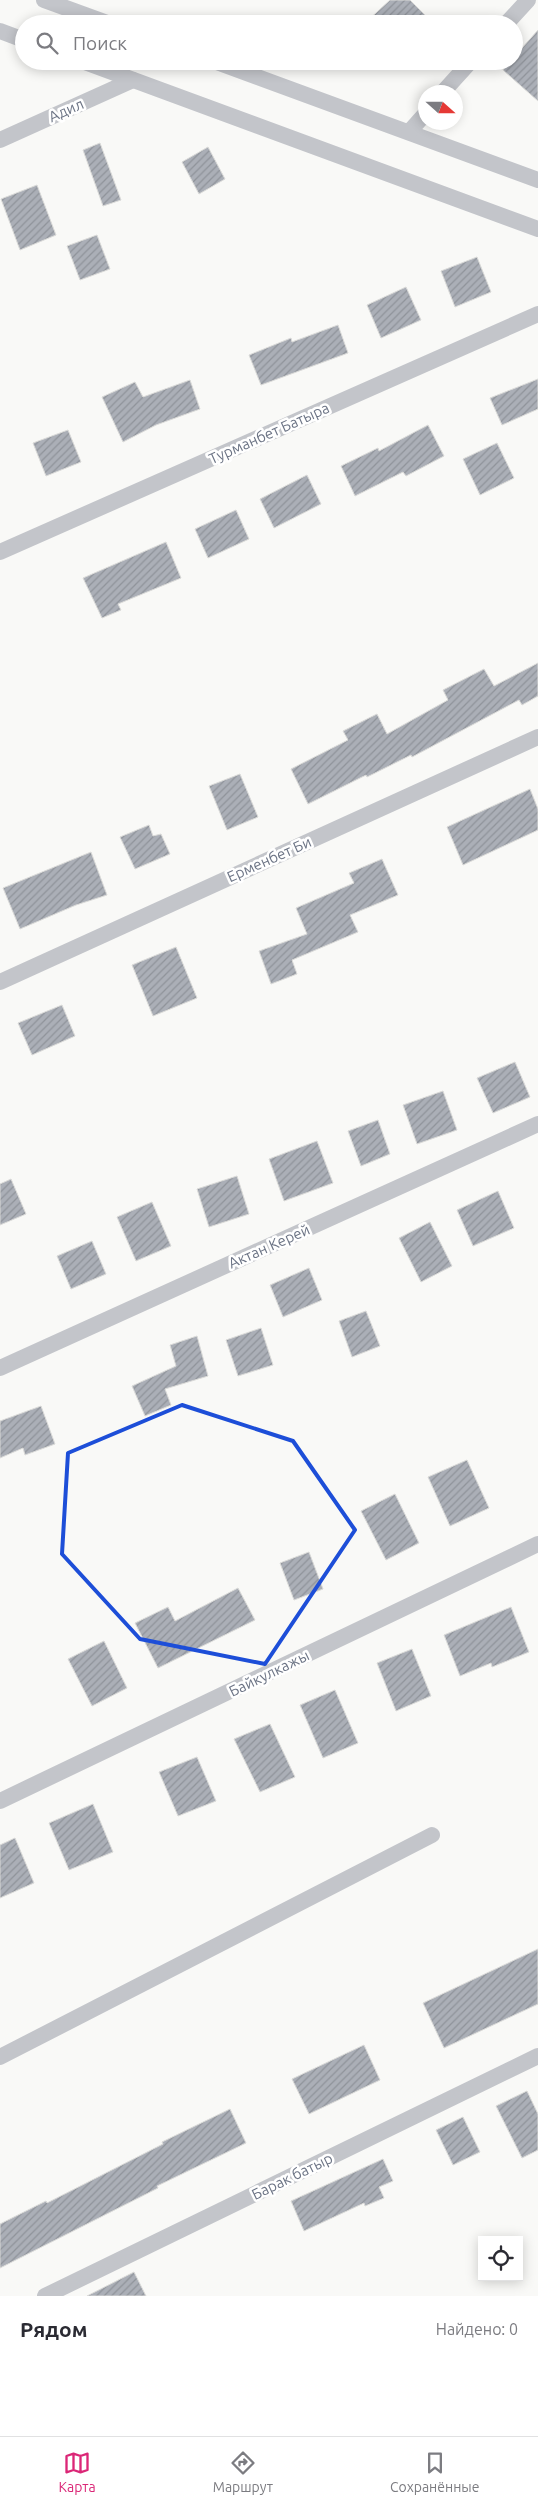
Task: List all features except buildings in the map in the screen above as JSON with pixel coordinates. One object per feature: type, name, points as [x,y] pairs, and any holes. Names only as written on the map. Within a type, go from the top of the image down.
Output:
[{"type":"street","points":[[44,0],[85,15]]},
{"type":"street","points":[[514,15],[528,0]]},
{"type":"street","points":[[0,31],[15,37]]},
{"type":"street","points":[[106,70],[538,229]]},
{"type":"street","points":[[239,70],[538,180]]},
{"type":"street","points":[[449,85],[463,70]]},
{"type":"street","name":"Адил","points":[[0,140],[133,80]]},
{"type":"street","points":[[409,132],[418,122]]},
{"type":"street","name":"Турманбет Батыра","points":[[0,552],[538,314]]},
{"type":"street","name":"Ерменбет Би","points":[[0,982],[538,737]]},
{"type":"street","name":"Актан Керей","points":[[0,1368],[538,1124]]},
{"type":"street","name":"Байкулкажы","points":[[0,1802],[538,1544]]},
{"type":"street","points":[[0,2057],[432,1835]]},
{"type":"street","name":"Барак батыр","points":[[45,2296],[538,2056]]},
{"type":"highlighted area","points":[[182,1405],[293,1441],[355,1530],[265,1664],[140,1639],[62,1554],[68,1453]]}]
